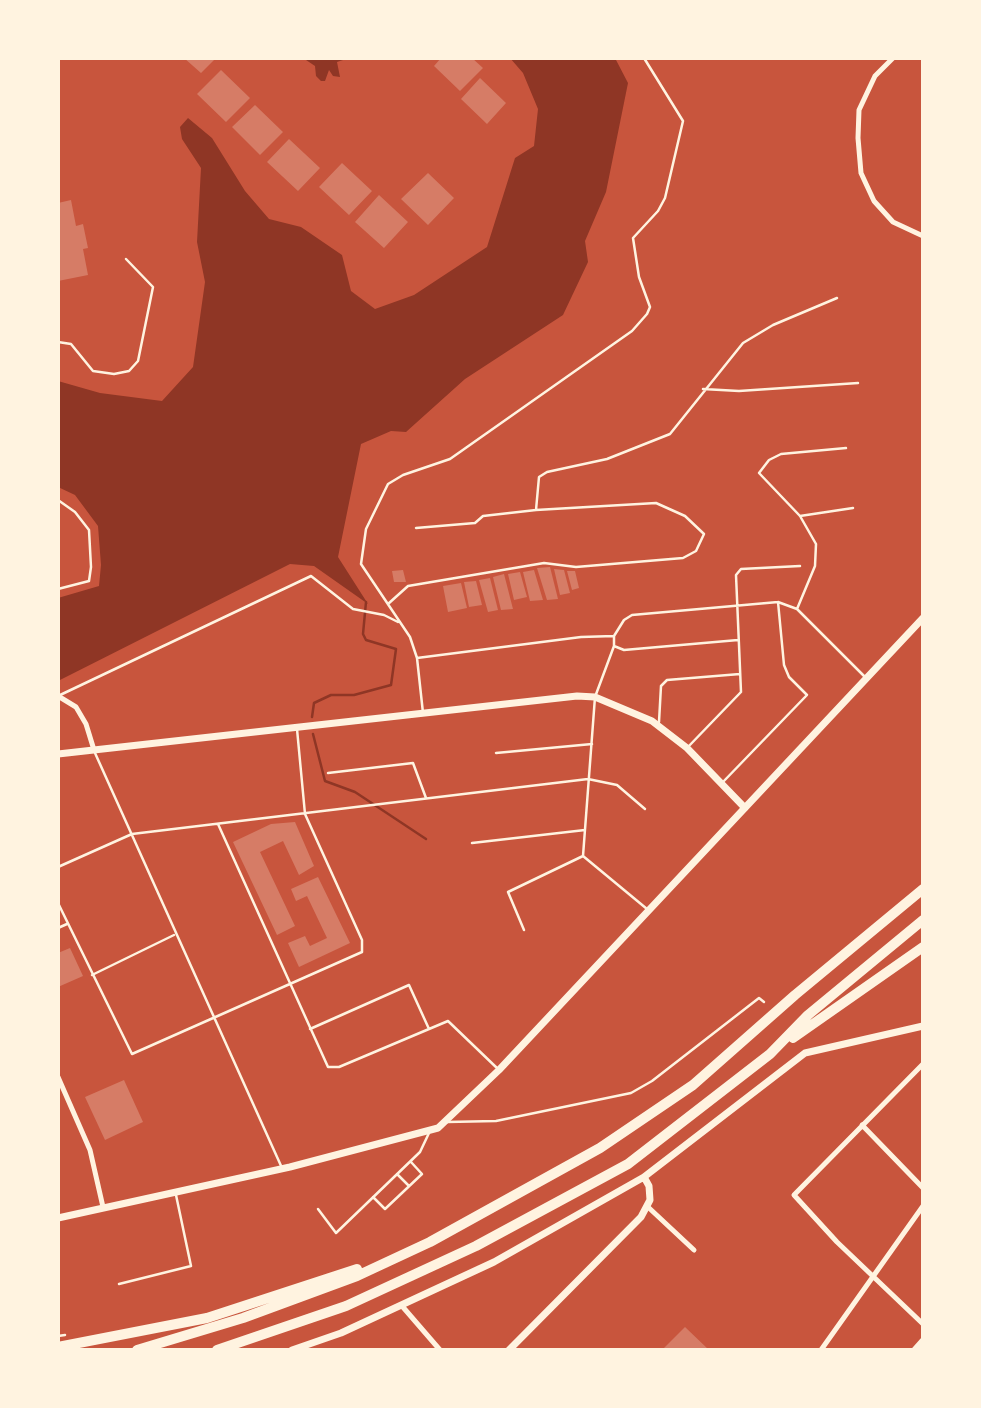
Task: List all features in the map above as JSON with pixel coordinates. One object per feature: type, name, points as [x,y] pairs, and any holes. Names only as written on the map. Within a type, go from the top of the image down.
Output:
[{"type":"highway","points":[[137,1350],[315,1294],[458,1227],[600,1148],[693,1085],[795,995],[923,890]]},
{"type":"highway","points":[[770,1054],[808,1015],[923,920]]},
{"type":"highway","points":[[217,1350],[346,1306],[476,1246],[628,1164],[770,1054],[923,947]]},
{"type":"highway","points":[[58,1347],[207,1318],[397,1257]]},
{"type":"street","points":[[893,58],[875,76],[859,110],[861,173],[874,201],[894,222],[923,236]]},
{"type":"street","points":[[58,1218],[429,1133],[447,1122],[868,680],[923,618]]},
{"type":"street","points":[[58,696],[76,707],[86,724],[94,750]]},
{"type":"street","points":[[58,754],[577,696],[595,697],[628,709],[658,726],[687,748],[745,808]]},
{"type":"street","points":[[292,1350],[402,1306],[494,1262],[644,1177],[805,1053],[923,1026]]},
{"type":"street","points":[[923,1064],[794,1195],[806,1212],[923,1324]]},
{"type":"street","points":[[58,1077],[90,1150],[103,1207]]},
{"type":"street","points":[[862,1125],[923,1188]]},
{"type":"street","points":[[509,1350],[648,1207],[649,1186],[644,1177]]},
{"type":"street","points":[[821,1350],[923,1206]]},
{"type":"street","points":[[648,1207],[694,1251]]},
{"type":"street","points":[[402,1306],[440,1350]]},
{"type":"street","points":[[915,1350],[923,1341]]},
{"type":"lane","points":[[423,713],[417,658],[410,637],[365,574],[361,564],[366,529],[388,484],[403,475],[450,459],[632,331],[650,307],[639,277],[633,238],[658,211],[665,198],[683,121],[644,58]]},
{"type":"lane","points":[[58,342],[72,344],[93,371],[114,374],[129,371],[138,361],[153,287],[126,259]]},
{"type":"lane","points":[[536,510],[539,477],[547,472],[607,459],[670,434],[703,389],[743,342],[773,325],[837,298]]},
{"type":"lane","points":[[703,389],[739,391],[858,383]]},
{"type":"lane","points":[[797,609],[815,566],[816,544],[800,516],[759,473],[769,460],[781,454],[846,447]]},
{"type":"lane","points":[[58,500],[75,512],[89,530],[91,568],[89,581],[58,589]]},
{"type":"lane","points":[[388,604],[408,586],[544,563],[576,567],[683,558],[696,551],[704,534],[685,516],[656,503],[536,510],[483,516],[475,523],[416,528]]},
{"type":"lane","points":[[800,516],[853,508]]},
{"type":"lane","points":[[687,748],[741,692],[736,575],[741,569],[800,566]]},
{"type":"lane","points":[[58,696],[311,576],[353,609],[384,615],[399,623]]},
{"type":"lane","points":[[721,784],[807,695],[789,677],[784,665],[778,602]]},
{"type":"lane","points":[[583,856],[595,697],[614,646],[614,636],[624,620],[632,615],[778,602],[797,609],[868,680]]},
{"type":"lane","points":[[417,658],[581,637],[614,636]]},
{"type":"lane","points":[[614,646],[624,650],[738,640]]},
{"type":"lane","points":[[658,726],[661,685],[667,680],[740,674]]},
{"type":"lane","points":[[58,903],[132,1054],[362,952],[362,940],[305,814],[297,726]]},
{"type":"lane","points":[[496,752],[592,744]]},
{"type":"lane","points":[[94,750],[282,1168]]},
{"type":"lane","points":[[328,773],[413,763],[426,798]]},
{"type":"lane","points":[[58,867],[132,834],[588,779],[617,785],[645,809]]},
{"type":"lane","points":[[218,824],[328,1067],[339,1067],[448,1021],[499,1070]]},
{"type":"lane","points":[[472,843],[585,830]]},
{"type":"lane","points":[[583,856],[647,909]]},
{"type":"lane","points":[[524,930],[508,892],[583,856]]},
{"type":"lane","points":[[58,928],[68,923]]},
{"type":"lane","points":[[92,975],[176,934]]},
{"type":"lane","points":[[310,1029],[410,985],[429,1029]]},
{"type":"lane","points":[[447,1122],[496,1121],[631,1093],[653,1081],[759,998],[764,1002]]},
{"type":"lane","points":[[318,1209],[335,1233],[420,1152],[429,1133]]},
{"type":"lane","points":[[373,1197],[385,1209],[422,1174],[410,1161]]},
{"type":"lane","points":[[397,1174],[409,1186]]},
{"type":"lane","points":[[119,1284],[191,1266],[175,1192]]},
{"type":"lane","points":[[58,1336],[65,1335]]},
{"type":"shaded area","points":[[303,58],[349,58],[337,62],[340,77],[333,76],[329,70],[325,81],[321,81],[316,76],[315,66]]},
{"type":"shaded area","points":[[510,58],[615,58],[628,83],[606,192],[585,241],[588,262],[563,315],[465,379],[406,432],[391,431],[361,444],[338,557],[368,604],[314,566],[290,564],[58,681],[58,598],[99,586],[101,565],[98,526],[75,495],[58,487],[58,381],[100,393],[162,401],[193,367],[205,282],[197,242],[201,168],[182,139],[180,127],[188,118],[212,138],[245,191],[269,219],[301,227],[342,255],[351,291],[375,309],[414,295],[487,247],[515,158],[534,146],[538,109],[523,73]]},
{"type":"building","points":[[184,58],[216,58],[201,73]]},
{"type":"building","points":[[441,58],[472,58],[483,68],[460,91],[434,66]]},
{"type":"building","points":[[221,70],[250,98],[226,122],[197,94]]},
{"type":"building","points":[[480,78],[506,103],[487,124],[461,99]]},
{"type":"building","points":[[255,105],[283,132],[260,155],[232,127]]},
{"type":"building","points":[[289,139],[320,168],[298,191],[267,162]]},
{"type":"building","points":[[342,163],[372,191],[349,215],[319,187]]},
{"type":"building","points":[[428,173],[454,198],[428,225],[401,199]]},
{"type":"building","points":[[379,195],[408,222],[384,248],[355,222]]},
{"type":"building","points":[[71,200],[76,226],[83,224],[88,248],[83,249],[88,275],[58,281],[58,203]]},
{"type":"building","points":[[550,567],[558,599],[547,600],[537,568]]},
{"type":"building","points":[[554,569],[564,570],[570,593],[560,595]]},
{"type":"building","points":[[403,570],[406,582],[394,582],[392,571]]},
{"type":"building","points":[[534,570],[543,600],[530,601],[523,572]]},
{"type":"building","points":[[567,571],[575,571],[579,588],[572,590]]},
{"type":"building","points":[[520,572],[527,597],[514,600],[508,574]]},
{"type":"building","points":[[504,574],[513,609],[501,610],[493,577]]},
{"type":"building","points":[[490,578],[498,610],[488,612],[479,580]]},
{"type":"building","points":[[476,581],[482,605],[469,607],[464,582]]},
{"type":"building","points":[[461,583],[467,608],[448,612],[443,586]]},
{"type":"building","points":[[295,822],[314,866],[299,875],[283,841],[260,852],[295,926],[277,935],[233,842],[271,824]]},
{"type":"building","points":[[318,877],[350,943],[299,967],[288,943],[305,936],[310,946],[327,938],[307,896],[296,901],[291,889]]},
{"type":"building","points":[[70,948],[83,976],[58,987],[58,953]]},
{"type":"building","points":[[124,1080],[143,1122],[105,1140],[85,1097]]},
{"type":"building","points":[[685,1327],[709,1350],[662,1350]]},
{"type":"waterway","points":[[312,717],[314,703],[331,695],[354,695],[391,685],[396,649],[366,640],[363,634],[366,602]]},
{"type":"waterway","points":[[313,734],[325,781],[355,792],[426,839]]}]
